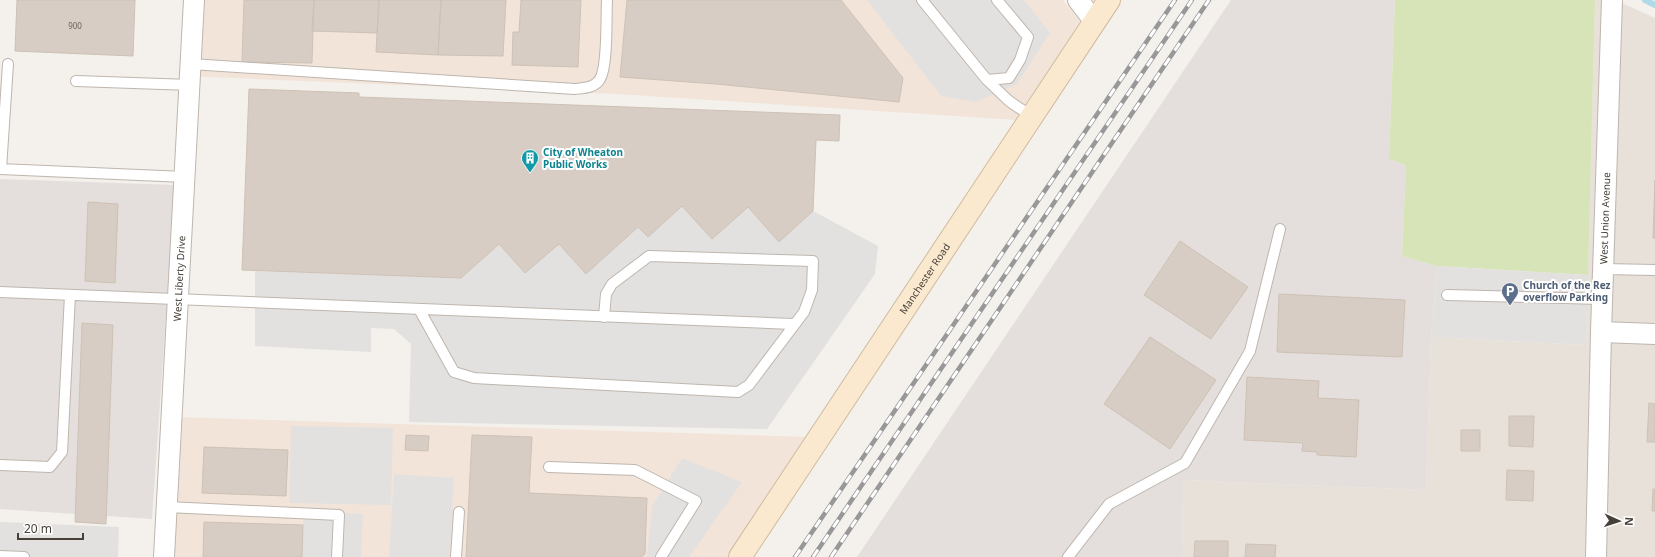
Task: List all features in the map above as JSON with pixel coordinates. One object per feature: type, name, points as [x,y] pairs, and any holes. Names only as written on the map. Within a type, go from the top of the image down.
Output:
[{"type":"street","name":"West Liberty Drive","points":[[164,557],[191,85],[194,0]]},
{"type":"street","points":[[1078,0],[1094,21]]},
{"type":"street","name":"Manchester Road","points":[[743,556],[1031,116],[1109,0]]},
{"type":"street","name":"West Union Avenue","points":[[1596,557],[1601,332],[1612,0]]},
{"type":"street","points":[[1601,332],[1655,334]]},
{"type":"lane","points":[[191,64],[575,89],[589,88],[599,80],[604,69],[607,0]]},
{"type":"lane","points":[[922,0],[987,80],[1009,101],[1031,116]]},
{"type":"lane","points":[[987,80],[1009,78],[1020,60],[1028,37],[997,0]]},
{"type":"lane","points":[[8,64],[1,169],[186,177]]},
{"type":"lane","points":[[76,81],[191,85]]},
{"type":"lane","points":[[1068,557],[1109,504],[1185,463],[1250,351],[1280,229]]},
{"type":"lane","points":[[419,309],[454,372],[474,378],[738,392],[749,385],[793,324],[804,312],[812,290],[813,261],[649,256],[612,284],[606,294],[604,317]]},
{"type":"lane","points":[[1603,269],[1655,270]]},
{"type":"lane","points":[[0,292],[793,324]]},
{"type":"lane","points":[[0,464],[50,467],[62,452],[70,295]]},
{"type":"lane","points":[[1447,295],[1602,299]]},
{"type":"lane","points":[[549,467],[635,470],[696,501],[661,557]]},
{"type":"lane","points":[[167,507],[339,515],[337,557]]},
{"type":"lane","points":[[456,557],[459,512]]},
{"type":"lane","points":[[0,556],[24,557]]},
{"type":"shaded area","points":[[187,0],[1063,0],[1080,22],[1017,120],[617,94],[183,76]]},
{"type":"shaded area","points":[[867,0],[1024,0],[1050,33],[1017,84],[976,102],[941,96]]},
{"type":"shaded area","points":[[1231,0],[1395,0],[1389,159],[1406,165],[1402,256],[1437,266],[1431,337],[1426,490],[1183,480],[1182,557],[857,557]]},
{"type":"shaded area","points":[[1595,0],[1609,0],[1624,4],[1655,18],[1655,557],[1182,557],[1183,480],[1426,490],[1431,337],[1586,345]]},
{"type":"shaded area","points":[[0,179],[175,185],[152,519],[0,509]]},
{"type":"shaded area","points":[[682,206],[712,239],[748,207],[779,242],[813,211],[878,246],[875,274],[767,429],[409,422],[411,344],[394,329],[371,328],[371,352],[255,346],[255,271],[461,278],[499,244],[525,273],[559,244],[586,274],[638,227],[648,237]]},
{"type":"shaded area","name":"Church of the Rez overflow Parking","points":[[1437,266],[1588,275],[1586,345],[1431,337]]},
{"type":"shaded area","points":[[175,417],[809,437],[728,557],[167,557]]},
{"type":"shaded area","points":[[291,426],[393,428],[391,505],[289,503]]},
{"type":"shaded area","points":[[682,458],[742,482],[689,557],[647,557],[652,506]]},
{"type":"shaded area","points":[[394,474],[454,478],[450,557],[389,557]]},
{"type":"shaded area","points":[[304,511],[363,514],[361,557],[301,557]]},
{"type":"shaded area","points":[[0,522],[119,527],[118,557],[0,557]]},
{"type":"green space","points":[[1395,0],[1595,0],[1588,275],[1437,266],[1402,256],[1406,165],[1389,159]]},
{"type":"building","points":[[17,0],[135,0],[133,56],[15,51]]},
{"type":"building","points":[[244,0],[314,0],[312,63],[242,62]]},
{"type":"building","points":[[314,0],[379,0],[377,33],[312,31]]},
{"type":"building","points":[[379,0],[441,0],[438,55],[376,52]]},
{"type":"building","points":[[441,0],[506,0],[503,56],[438,55]]},
{"type":"building","points":[[521,0],[581,0],[578,67],[512,65],[513,32],[519,32]]},
{"type":"building","points":[[627,0],[841,0],[903,78],[899,102],[716,84],[620,77]]},
{"type":"building","name":"City of Wheaton Public Works","points":[[249,89],[359,93],[359,97],[840,115],[839,141],[816,140],[813,211],[779,242],[748,207],[712,239],[682,206],[648,237],[638,227],[586,274],[559,244],[525,273],[499,244],[461,278],[242,270]]},
{"type":"building","points":[[1655,180],[1655,238],[1653,238]]},
{"type":"building","points":[[88,202],[118,204],[115,283],[85,281]]},
{"type":"building","points":[[1180,241],[1248,287],[1211,339],[1144,295]]},
{"type":"building","points":[[1279,294],[1405,300],[1402,357],[1277,352]]},
{"type":"building","points":[[82,323],[113,325],[106,524],[75,522]]},
{"type":"building","points":[[1150,337],[1216,380],[1170,449],[1104,404]]},
{"type":"building","points":[[1247,377],[1319,381],[1318,398],[1359,400],[1356,457],[1317,455],[1317,452],[1302,451],[1303,443],[1244,440]]},
{"type":"building","points":[[1649,403],[1655,404],[1655,442],[1647,442]]},
{"type":"building","points":[[1509,416],[1534,416],[1533,447],[1509,446]]},
{"type":"building","points":[[1461,430],[1480,430],[1480,451],[1461,451]]},
{"type":"building","points":[[406,435],[429,436],[428,451],[405,450]]},
{"type":"building","points":[[472,435],[532,437],[529,493],[647,498],[645,554],[642,557],[466,557]]},
{"type":"building","points":[[204,447],[288,450],[286,496],[202,493]]},
{"type":"building","points":[[1507,470],[1534,471],[1533,501],[1506,500]]},
{"type":"building","points":[[1653,489],[1655,489],[1655,511],[1652,511]]},
{"type":"building","points":[[204,522],[303,525],[302,557],[203,557]]},
{"type":"building","points":[[1195,541],[1228,541],[1228,557],[1194,557]]},
{"type":"building","points":[[1246,544],[1276,545],[1275,557],[1245,557]]},
{"type":"waterway","points":[[1645,0],[1655,5]]},
{"type":"railway","points":[[795,557],[1175,0]]},
{"type":"railway","points":[[813,557],[1192,0]]},
{"type":"railway","points":[[831,557],[1209,0]]},
{"type":"place","name":"City of Wheaton Public Works","points":[[530,173]]},
{"type":"place","name":"Church of the Rez overflow Parking","points":[[1510,306]]}]
